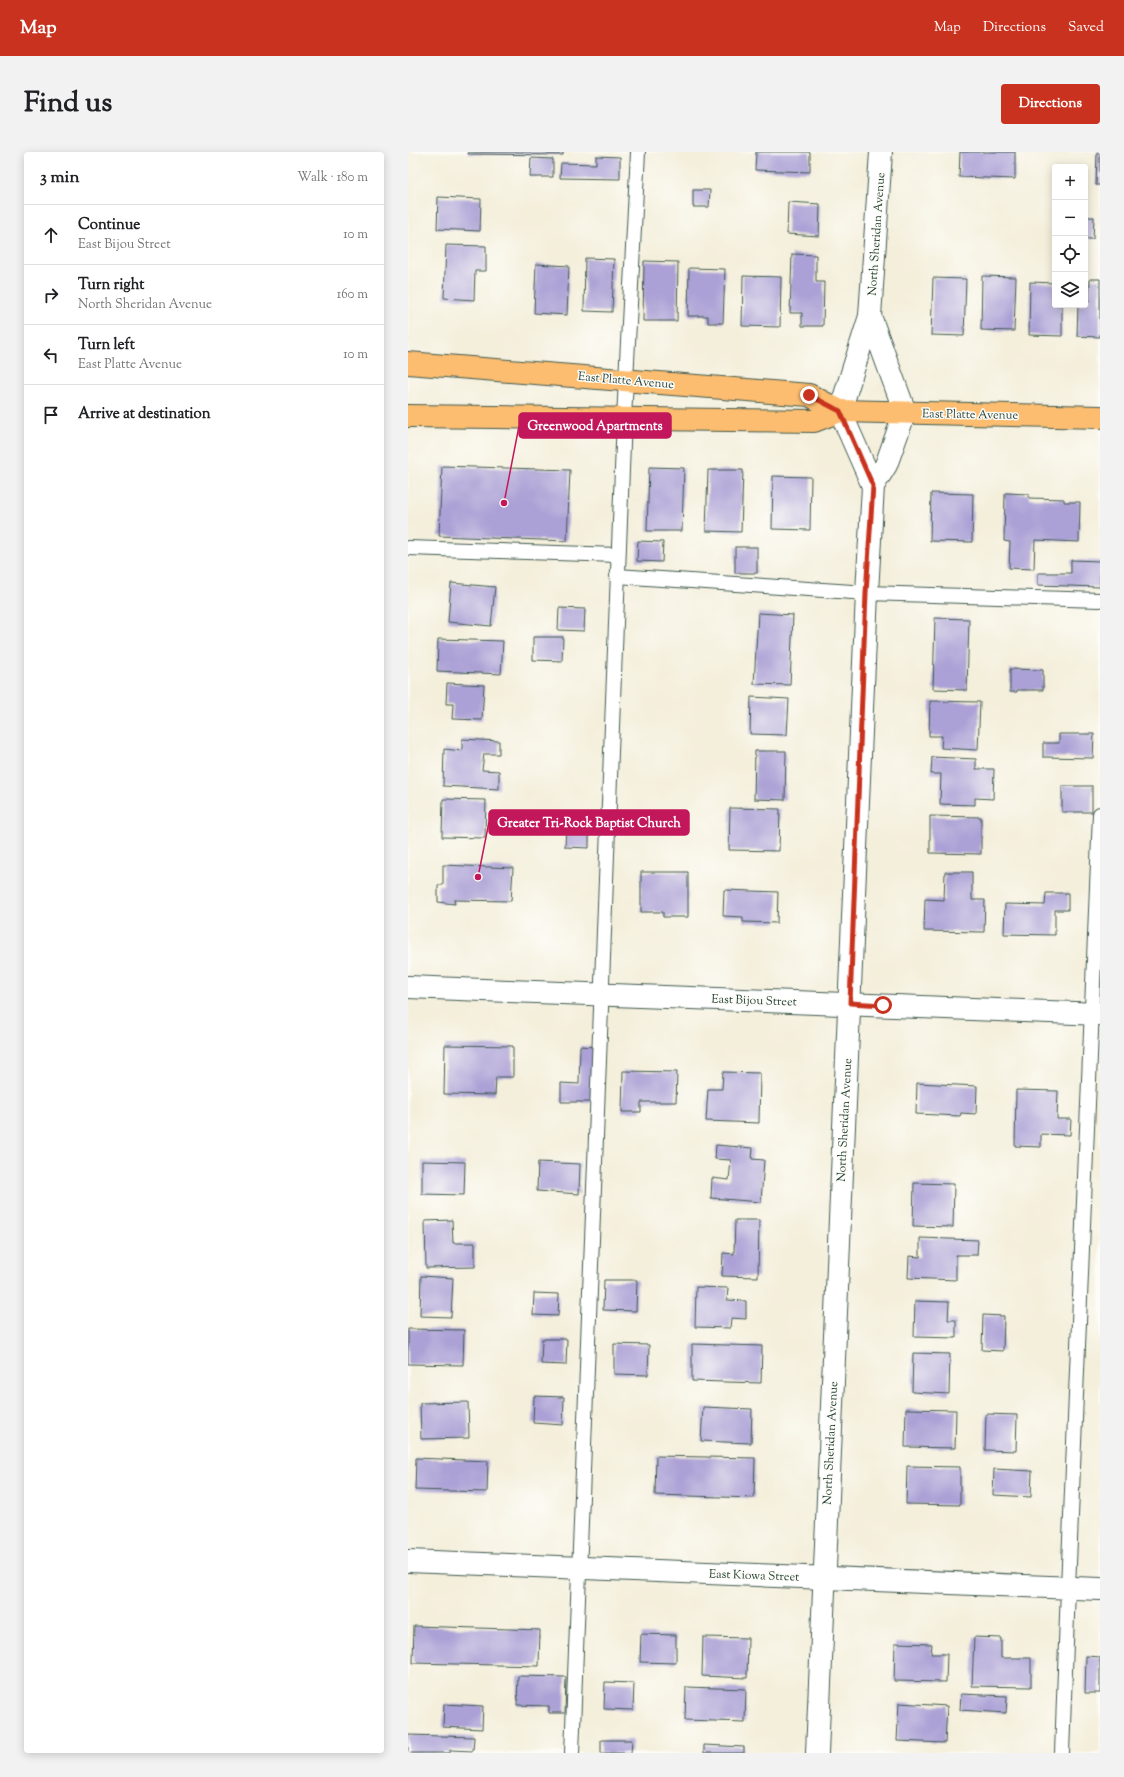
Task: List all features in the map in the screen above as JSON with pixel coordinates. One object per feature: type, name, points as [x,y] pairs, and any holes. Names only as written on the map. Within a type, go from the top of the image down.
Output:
[{"type":"main road","name":"East Platte Avenue","points":[[408,363],[809,395],[840,411]]},
{"type":"main road","name":"East Platte Avenue","points":[[408,416],[814,421],[840,411],[1100,417]]},
{"type":"street","name":"North Sheridan Avenue","points":[[817,1753],[850,1003],[866,593],[873,486],[840,411],[870,316],[881,152]]},
{"type":"street","name":"North Sheridan Avenue","points":[[870,316],[905,412],[886,465],[873,486]]},
{"type":"street","name":"East Bijou Street","points":[[408,987],[850,1003],[1096,1014]]},
{"type":"street","name":"East Kiowa Street","points":[[408,1561],[1100,1589]]},
{"type":"lane","points":[[572,1753],[625,380],[638,152]]},
{"type":"lane","points":[[408,548],[618,555]]},
{"type":"lane","points":[[617,576],[866,593],[1100,600]]},
{"type":"lane","points":[[1062,1753],[1068,1588],[1096,1014],[1100,814]]},
{"type":"building","points":[[468,152],[563,152],[563,155],[468,154]]},
{"type":"building","points":[[756,152],[810,152],[810,172],[755,170]]},
{"type":"building","points":[[960,152],[1015,152],[1015,179],[959,177]]},
{"type":"building","points":[[1097,152],[1100,152],[1100,185],[1096,185]]},
{"type":"building","points":[[596,156],[620,157],[620,179],[560,178],[561,163],[596,164]]},
{"type":"building","points":[[531,158],[553,159],[553,177],[530,177]]},
{"type":"building","points":[[693,190],[710,190],[709,207],[693,207]]},
{"type":"building","points":[[438,197],[481,199],[480,231],[437,229]]},
{"type":"building","points":[[788,202],[820,204],[819,236],[787,234]]},
{"type":"building","points":[[1088,217],[1094,217],[1093,239],[1088,239]]},
{"type":"building","points":[[446,245],[486,246],[486,271],[475,271],[474,300],[444,298]]},
{"type":"building","points":[[792,254],[816,255],[816,282],[824,282],[823,326],[802,326],[802,313],[790,313]]},
{"type":"building","points":[[585,258],[614,259],[612,312],[584,311]]},
{"type":"building","points":[[644,261],[678,262],[677,321],[643,321]]},
{"type":"building","points":[[536,264],[569,266],[567,315],[534,313]]},
{"type":"building","points":[[689,268],[725,269],[723,323],[708,323],[708,316],[688,316]]},
{"type":"building","points":[[743,276],[781,277],[780,327],[742,326]]},
{"type":"building","points":[[982,276],[1016,277],[1014,331],[981,330]]},
{"type":"building","points":[[933,278],[966,279],[964,336],[931,335]]},
{"type":"building","points":[[1090,279],[1100,279],[1100,337],[1077,336],[1078,308],[1088,308]]},
{"type":"building","points":[[1030,282],[1052,283],[1052,308],[1062,308],[1062,336],[1029,335]]},
{"type":"building","points":[[442,466],[570,470],[567,541],[439,536]]},
{"type":"building","points":[[649,467],[684,468],[682,531],[647,531]]},
{"type":"building","points":[[708,470],[743,470],[741,532],[706,531]]},
{"type":"building","points":[[773,476],[811,477],[810,530],[772,529]]},
{"type":"building","points":[[931,493],[973,494],[972,542],[930,541]]},
{"type":"building","points":[[1005,493],[1029,494],[1029,498],[1064,499],[1064,502],[1080,502],[1079,542],[1035,540],[1034,569],[1009,568],[1010,542],[1004,541]]},
{"type":"building","points":[[638,541],[663,542],[662,562],[637,561]]},
{"type":"building","points":[[735,547],[757,547],[757,573],[735,573]]},
{"type":"building","points":[[1071,560],[1100,561],[1100,587],[1038,585],[1038,573],[1071,573]]},
{"type":"building","points":[[451,583],[495,587],[491,626],[448,622]]},
{"type":"building","points":[[559,608],[585,609],[584,631],[558,630]]},
{"type":"building","points":[[758,613],[793,615],[790,685],[754,684]]},
{"type":"building","points":[[935,618],[969,619],[967,690],[933,689]]},
{"type":"building","points":[[533,637],[563,637],[562,661],[533,660]]},
{"type":"building","points":[[438,639],[503,641],[501,674],[437,671]]},
{"type":"building","points":[[1010,669],[1043,670],[1043,690],[1017,690],[1017,692],[1010,692]]},
{"type":"building","points":[[447,683],[484,685],[482,720],[452,719],[453,704],[446,704]]},
{"type":"building","points":[[751,697],[789,699],[787,735],[750,734]]},
{"type":"building","points":[[930,701],[980,702],[978,750],[941,748],[942,736],[929,736]]},
{"type":"building","points":[[1059,734],[1094,734],[1093,758],[1043,757],[1043,743],[1059,743]]},
{"type":"building","points":[[462,739],[499,741],[499,754],[484,754],[482,770],[499,771],[499,789],[443,786],[444,749],[462,751]]},
{"type":"building","points":[[755,751],[786,751],[785,800],[754,799]]},
{"type":"building","points":[[932,757],[976,759],[976,769],[994,769],[993,799],[975,798],[975,805],[940,804],[941,774],[931,774]]},
{"type":"building","points":[[1062,786],[1092,786],[1092,812],[1062,812]]},
{"type":"building","points":[[443,799],[486,800],[485,838],[442,837]]},
{"type":"building","points":[[730,808],[780,809],[779,851],[729,850]]},
{"type":"building","points":[[930,816],[981,817],[981,854],[930,853]]},
{"type":"building","points":[[566,826],[589,827],[589,848],[565,847]]},
{"type":"building","points":[[443,865],[513,868],[511,901],[454,900],[455,904],[438,902],[438,885],[443,885]]},
{"type":"building","points":[[641,872],[688,872],[688,917],[663,917],[663,912],[641,912]]},
{"type":"building","points":[[945,872],[972,872],[972,900],[985,900],[984,932],[924,931],[925,899],[944,900]]},
{"type":"building","points":[[724,890],[778,892],[777,923],[743,922],[743,917],[723,916]]},
{"type":"building","points":[[1046,893],[1068,893],[1068,910],[1055,910],[1055,935],[1004,934],[1005,904],[1045,905]]},
{"type":"building","points":[[445,1045],[513,1046],[513,1077],[496,1077],[495,1095],[444,1094]]},
{"type":"building","points":[[580,1046],[594,1047],[593,1102],[561,1102],[561,1083],[579,1084]]},
{"type":"building","points":[[623,1071],[677,1072],[676,1102],[641,1102],[641,1112],[622,1112]]},
{"type":"building","points":[[723,1072],[760,1073],[759,1123],[706,1121],[708,1089],[722,1089]]},
{"type":"building","points":[[917,1083],[977,1086],[976,1114],[961,1113],[960,1116],[916,1114]]},
{"type":"building","points":[[1016,1090],[1058,1091],[1057,1119],[1071,1119],[1070,1135],[1041,1134],[1041,1147],[1015,1146]]},
{"type":"building","points":[[716,1145],[753,1148],[752,1159],[764,1160],[761,1202],[711,1198],[712,1178],[729,1180],[731,1160],[715,1159]]},
{"type":"building","points":[[422,1161],[465,1162],[464,1195],[422,1194]]},
{"type":"building","points":[[538,1162],[580,1164],[579,1194],[537,1191]]},
{"type":"building","points":[[914,1183],[954,1184],[953,1227],[913,1226]]},
{"type":"building","points":[[452,1220],[453,1243],[475,1243],[475,1267],[426,1268],[425,1221]]},
{"type":"building","points":[[735,1220],[759,1220],[758,1277],[722,1276],[723,1253],[734,1254]]},
{"type":"building","points":[[920,1238],[978,1240],[977,1255],[956,1255],[956,1280],[908,1278],[909,1256],[920,1257]]},
{"type":"building","points":[[421,1276],[453,1278],[451,1317],[420,1316]]},
{"type":"building","points":[[604,1280],[637,1280],[636,1311],[603,1310]]},
{"type":"building","points":[[696,1287],[728,1288],[727,1300],[746,1301],[746,1319],[731,1318],[730,1328],[695,1327]]},
{"type":"building","points":[[534,1293],[559,1294],[558,1316],[533,1315]]},
{"type":"building","points":[[915,1301],[949,1302],[948,1320],[956,1320],[956,1338],[914,1337]]},
{"type":"building","points":[[983,1315],[1004,1316],[1003,1351],[982,1350]]},
{"type":"building","points":[[408,1329],[464,1330],[463,1365],[408,1364]]},
{"type":"building","points":[[542,1339],[567,1339],[566,1365],[541,1364]]},
{"type":"building","points":[[614,1344],[649,1345],[648,1375],[614,1374]]},
{"type":"building","points":[[692,1344],[762,1346],[761,1383],[692,1381]]},
{"type":"building","points":[[913,1353],[950,1354],[949,1394],[912,1392]]},
{"type":"building","points":[[534,1396],[564,1397],[563,1425],[533,1423]]},
{"type":"building","points":[[468,1402],[469,1438],[421,1439],[420,1403]]},
{"type":"building","points":[[703,1407],[752,1409],[751,1443],[701,1441]]},
{"type":"building","points":[[906,1409],[956,1410],[955,1448],[905,1447]]},
{"type":"building","points":[[986,1414],[1017,1415],[1016,1451],[985,1450]]},
{"type":"building","points":[[656,1456],[755,1458],[754,1498],[655,1495]]},
{"type":"building","points":[[416,1458],[488,1461],[487,1492],[415,1490]]},
{"type":"building","points":[[907,1466],[960,1467],[960,1505],[906,1504]]},
{"type":"building","points":[[994,1469],[1032,1471],[1031,1497],[993,1495]]},
{"type":"building","points":[[414,1626],[540,1630],[539,1666],[413,1663]]},
{"type":"building","points":[[641,1634],[676,1635],[676,1663],[640,1662]]},
{"type":"building","points":[[703,1637],[748,1638],[747,1678],[702,1676]]},
{"type":"building","points":[[974,1637],[1001,1638],[1001,1658],[1031,1658],[1031,1687],[972,1686]]},
{"type":"building","points":[[895,1643],[932,1644],[931,1654],[947,1654],[946,1682],[894,1681]]},
{"type":"building","points":[[1086,1656],[1100,1657],[1100,1693],[1085,1693]]},
{"type":"building","points":[[518,1676],[566,1677],[565,1713],[549,1713],[549,1706],[517,1705]]},
{"type":"building","points":[[605,1682],[634,1683],[633,1710],[604,1709]]},
{"type":"building","points":[[686,1687],[746,1689],[745,1722],[685,1720]]},
{"type":"building","points":[[961,1694],[1007,1696],[1006,1713],[960,1710]]},
{"type":"building","points":[[899,1703],[947,1706],[945,1743],[897,1741]]},
{"type":"building","points":[[444,1704],[483,1706],[482,1729],[443,1727]]},
{"type":"building","points":[[408,1735],[474,1737],[473,1751],[450,1750],[450,1753],[408,1753]]},
{"type":"building","points":[[601,1740],[632,1740],[631,1753],[601,1753]]},
{"type":"building","points":[[704,1745],[744,1747],[744,1753],[704,1753]]},
{"type":"place","name":"Greenwood Apartments","points":[[504,503]]},
{"type":"place","name":"Greater Tri-Rock Baptist Church","points":[[478,877]]},
{"type":"route","points":[[809,395],[840,411],[873,486],[866,593],[850,1003],[883,1005]]}]
